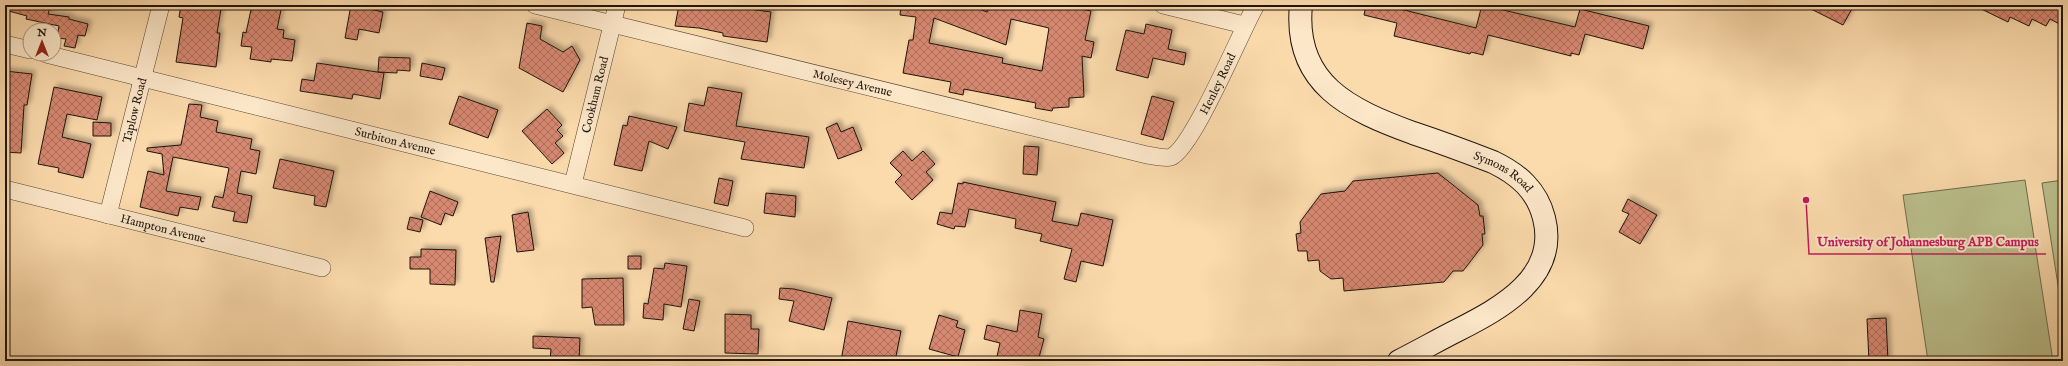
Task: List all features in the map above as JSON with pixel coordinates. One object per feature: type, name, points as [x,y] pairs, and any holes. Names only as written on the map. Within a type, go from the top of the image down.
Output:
[{"type":"main road","name":"Symons Road","points":[[1302,5],[1300,26],[1304,48],[1314,72],[1332,92],[1353,107],[1378,120],[1487,159],[1509,169],[1532,190],[1545,220],[1547,238],[1541,260],[1536,272],[1520,292],[1483,317],[1399,361]]},
{"type":"street","name":"Taplow Road","points":[[108,215],[161,5]]},
{"type":"street","name":"Molesey Avenue","points":[[535,5],[1147,155],[1172,157]]},
{"type":"street","name":"Cookham Road","points":[[573,184],[617,5]]},
{"type":"street","points":[[1163,5],[1244,25]]},
{"type":"street","name":"Henley Road","points":[[1172,157],[1194,130],[1229,61],[1244,25],[1256,5]]},
{"type":"street","points":[[5,44],[22,48]]},
{"type":"street","name":"Surbiton Avenue","points":[[62,58],[745,228]]},
{"type":"street","name":"Hampton Avenue","points":[[5,189],[322,268]]},
{"type":"green space","points":[[2025,180],[2053,361],[1928,361],[1903,195]]},
{"type":"green space","points":[[2063,180],[2063,317],[2042,183]]},
{"type":"building","points":[[5,5],[51,5],[48,14],[69,17],[69,19],[88,24],[85,36],[78,35],[75,48],[64,46],[66,39],[62,39],[62,22],[40,22],[26,19],[27,16],[5,10]]},
{"type":"building","points":[[181,5],[213,5],[213,7],[221,9],[217,33],[220,33],[216,67],[176,62],[183,18],[179,17]]},
{"type":"building","points":[[252,5],[282,5],[277,29],[284,30],[283,38],[295,40],[292,61],[271,59],[271,62],[250,59],[252,47],[241,46],[243,32],[246,33]]},
{"type":"building","points":[[351,5],[383,12],[379,33],[359,29],[357,40],[345,38]]},
{"type":"building","points":[[679,5],[721,5],[771,12],[767,42],[723,36],[723,33],[699,28],[675,26]]},
{"type":"building","points":[[901,5],[969,5],[987,12],[989,5],[1063,5],[1091,11],[1085,40],[1094,42],[1091,58],[1082,56],[1084,97],[1069,98],[1069,107],[1053,108],[1052,111],[1035,108],[1036,103],[964,89],[963,95],[949,92],[951,82],[903,73],[909,40],[913,40],[916,17],[900,15]],"holes":[[[934,18],[1006,45],[1011,19],[1049,28],[1042,71],[1002,63],[1003,58],[929,43]]]},
{"type":"building","points":[[1366,5],[1401,5],[1400,9],[1476,28],[1482,5],[1575,27],[1580,9],[1649,26],[1643,49],[1585,34],[1579,55],[1571,53],[1571,56],[1488,35],[1483,55],[1471,52],[1470,54],[1394,36],[1397,23],[1364,15]]},
{"type":"building","points":[[1803,5],[1854,5],[1843,25]]},
{"type":"building","points":[[1973,5],[2063,5],[2063,26],[2050,19],[2046,26],[2032,19],[2029,26],[2010,17],[2008,22]]},
{"type":"building","points":[[527,23],[542,26],[540,39],[563,52],[572,46],[580,60],[563,92],[519,68]]},
{"type":"building","points":[[1146,24],[1172,30],[1168,49],[1186,53],[1184,65],[1153,58],[1148,78],[1116,70],[1126,30],[1144,34]]},
{"type":"building","points":[[379,57],[410,58],[410,71],[397,70],[397,73],[378,72]]},
{"type":"building","points":[[317,63],[384,73],[380,99],[353,94],[352,99],[300,91],[302,79],[314,81]]},
{"type":"building","points":[[422,63],[445,68],[442,80],[420,76]]},
{"type":"building","points":[[5,71],[32,74],[27,105],[24,105],[21,153],[5,152]]},
{"type":"building","points":[[54,87],[102,97],[97,120],[67,114],[62,137],[91,144],[83,178],[58,172],[59,168],[38,164]]},
{"type":"building","points":[[708,87],[742,93],[736,126],[809,137],[804,168],[741,159],[745,142],[684,131],[689,103],[704,106]]},
{"type":"building","points":[[459,96],[498,110],[488,138],[449,124]]},
{"type":"building","points":[[1152,96],[1174,102],[1163,140],[1141,134]]},
{"type":"building","points":[[189,104],[202,105],[200,117],[218,121],[216,132],[252,139],[250,149],[260,151],[256,174],[241,171],[237,193],[252,196],[247,223],[233,221],[235,212],[212,207],[215,196],[223,198],[229,168],[173,157],[166,191],[201,197],[198,210],[180,207],[178,216],[140,207],[148,171],[164,175],[162,154],[147,151],[147,148],[181,145]]},
{"type":"building","points":[[547,109],[562,125],[557,130],[563,136],[555,143],[564,153],[552,164],[522,131]]},
{"type":"building","points":[[629,116],[677,127],[668,149],[649,141],[642,171],[614,165],[623,125],[627,126]]},
{"type":"building","points":[[93,122],[111,123],[111,136],[93,136]]},
{"type":"building","points":[[837,123],[841,132],[853,127],[862,150],[838,159],[826,128]]},
{"type":"building","points":[[1024,146],[1039,147],[1037,175],[1023,174]]},
{"type":"building","points":[[903,151],[912,161],[923,151],[935,164],[926,172],[933,180],[912,200],[895,182],[902,175],[890,163]]},
{"type":"building","points":[[280,159],[334,171],[326,207],[314,205],[315,196],[273,188]]},
{"type":"building","points":[[1438,173],[1478,205],[1480,216],[1483,216],[1485,234],[1482,234],[1483,245],[1463,271],[1453,271],[1444,282],[1344,291],[1343,278],[1331,279],[1320,271],[1319,260],[1308,261],[1307,251],[1298,251],[1296,234],[1301,233],[1300,222],[1321,194],[1345,191],[1353,181]]},
{"type":"building","points":[[719,178],[733,181],[728,206],[714,203]]},
{"type":"building","points":[[963,182],[1056,202],[1052,221],[1078,226],[1081,213],[1113,220],[1103,266],[1081,261],[1076,282],[1064,279],[1072,249],[1040,241],[1042,234],[1015,228],[1016,219],[969,209],[965,227],[955,226],[954,229],[937,224],[940,212],[952,214],[958,183],[963,184]]},
{"type":"building","points":[[430,191],[458,202],[453,216],[445,213],[441,225],[421,217]]},
{"type":"building","points":[[766,193],[796,196],[795,217],[764,213]]},
{"type":"building","points":[[1628,199],[1657,215],[1640,244],[1619,232],[1629,214],[1622,211]]},
{"type":"building","points":[[528,212],[534,250],[517,252],[512,215]]},
{"type":"building","points":[[410,217],[423,220],[420,232],[407,229]]},
{"type":"building","points":[[501,236],[494,282],[491,282],[485,238]]},
{"type":"building","points":[[421,249],[456,250],[455,285],[430,284],[430,269],[410,269],[410,257],[421,257]]},
{"type":"building","points":[[628,256],[641,256],[641,269],[628,269]]},
{"type":"building","points":[[665,263],[687,266],[681,307],[664,304],[663,320],[643,318],[644,303],[648,304],[654,268],[664,269]]},
{"type":"building","points":[[623,278],[624,325],[595,325],[592,307],[582,308],[582,279]]},
{"type":"building","points":[[780,288],[794,289],[832,298],[824,330],[789,321],[794,301],[779,299]]},
{"type":"building","points":[[689,299],[700,301],[694,331],[683,329]]},
{"type":"building","points":[[1020,310],[1042,314],[1038,337],[1044,339],[1038,361],[996,361],[1000,343],[984,339],[987,325],[1017,332]]},
{"type":"building","points":[[725,314],[751,315],[751,329],[759,329],[758,354],[725,353]]},
{"type":"building","points":[[939,315],[958,321],[956,327],[965,330],[958,357],[929,349]]},
{"type":"building","points":[[1886,318],[1888,361],[1869,361],[1867,319]]},
{"type":"building","points":[[848,321],[901,331],[895,361],[841,361]]},
{"type":"building","points":[[533,336],[580,338],[579,361],[550,361],[551,349],[533,348]]},
{"type":"place","name":"University of Johannesburg APB Campus","points":[[1806,200]]}]
